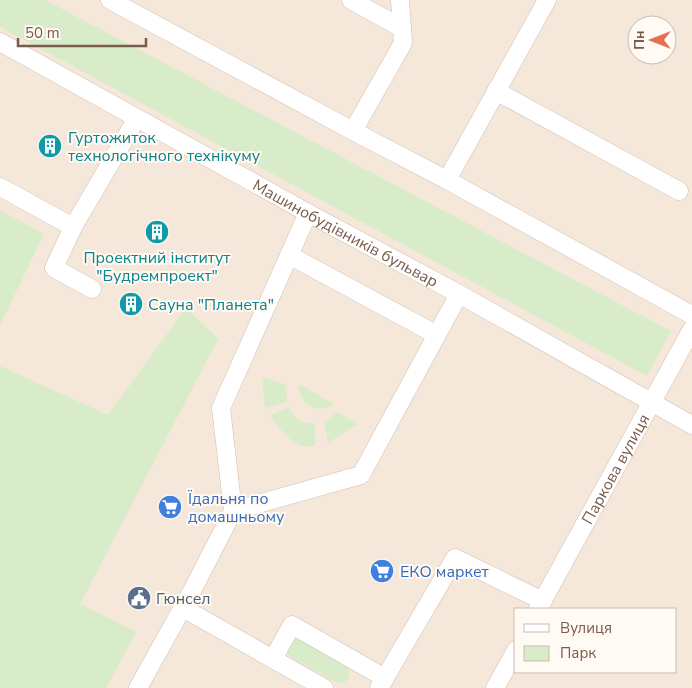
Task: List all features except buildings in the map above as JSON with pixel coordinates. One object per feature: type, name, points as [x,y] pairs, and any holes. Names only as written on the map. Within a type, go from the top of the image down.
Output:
[{"type":"street","points":[[110,0],[447,180],[692,315]]},
{"type":"street","points":[[351,0],[402,28]]},
{"type":"street","points":[[353,131],[403,43],[400,0]]},
{"type":"street","points":[[447,180],[547,0]]},
{"type":"street","name":"Машинобудівників бульвар","points":[[0,42],[308,213],[459,294],[692,425]]},
{"type":"street","points":[[496,92],[680,191]]},
{"type":"street","points":[[92,289],[54,268],[73,227],[137,118]]},
{"type":"street","points":[[0,186],[73,227]]},
{"type":"street","points":[[138,688],[183,608],[232,511],[221,408],[308,213]]},
{"type":"street","points":[[289,255],[437,335]]},
{"type":"street","points":[[232,511],[361,475],[459,294]]},
{"type":"street","name":"Паркова вулиця","points":[[541,605],[692,329]]},
{"type":"street","points":[[273,659],[292,625],[382,683],[455,558],[541,605]]},
{"type":"street","points":[[183,608],[324,688]]},
{"type":"street","points":[[495,688],[514,654]]},
{"type":"shaded area","points":[[0,0],[692,0],[692,688],[0,688]]},
{"type":"green space","points":[[0,0],[45,0],[671,331],[647,376],[0,27]]},
{"type":"green space","points":[[0,210],[44,234],[0,325]]},
{"type":"green space","points":[[186,308],[218,339],[80,604],[136,632],[106,688],[0,688],[0,366],[108,415]]},
{"type":"green space","points":[[262,377],[286,385],[287,402],[265,408]]},
{"type":"green space","points":[[299,384],[334,404],[324,409],[314,408],[302,398]]},
{"type":"green space","points":[[289,407],[293,415],[299,420],[315,423],[315,446],[303,446],[293,441],[284,434],[270,416]]},
{"type":"green space","points":[[337,412],[357,424],[328,443],[324,422]]},
{"type":"green space","points":[[296,638],[301,638],[348,667],[350,673],[347,680],[339,684],[288,655],[289,642]]},
{"type":"place","name":"Гуртожиток технологічного технікуму","points":[[50,146]]},
{"type":"place","name":"Проектний інститут \"Будремпроект\"","points":[[157,232]]},
{"type":"place","name":"Сауна \"Планета\"","points":[[131,304]]},
{"type":"place","name":"Їдальня по домашньому","points":[[170,507]]},
{"type":"place","name":"ЕКО маркет","points":[[382,571]]},
{"type":"place","name":"Гюнсел","points":[[139,598]]}]
